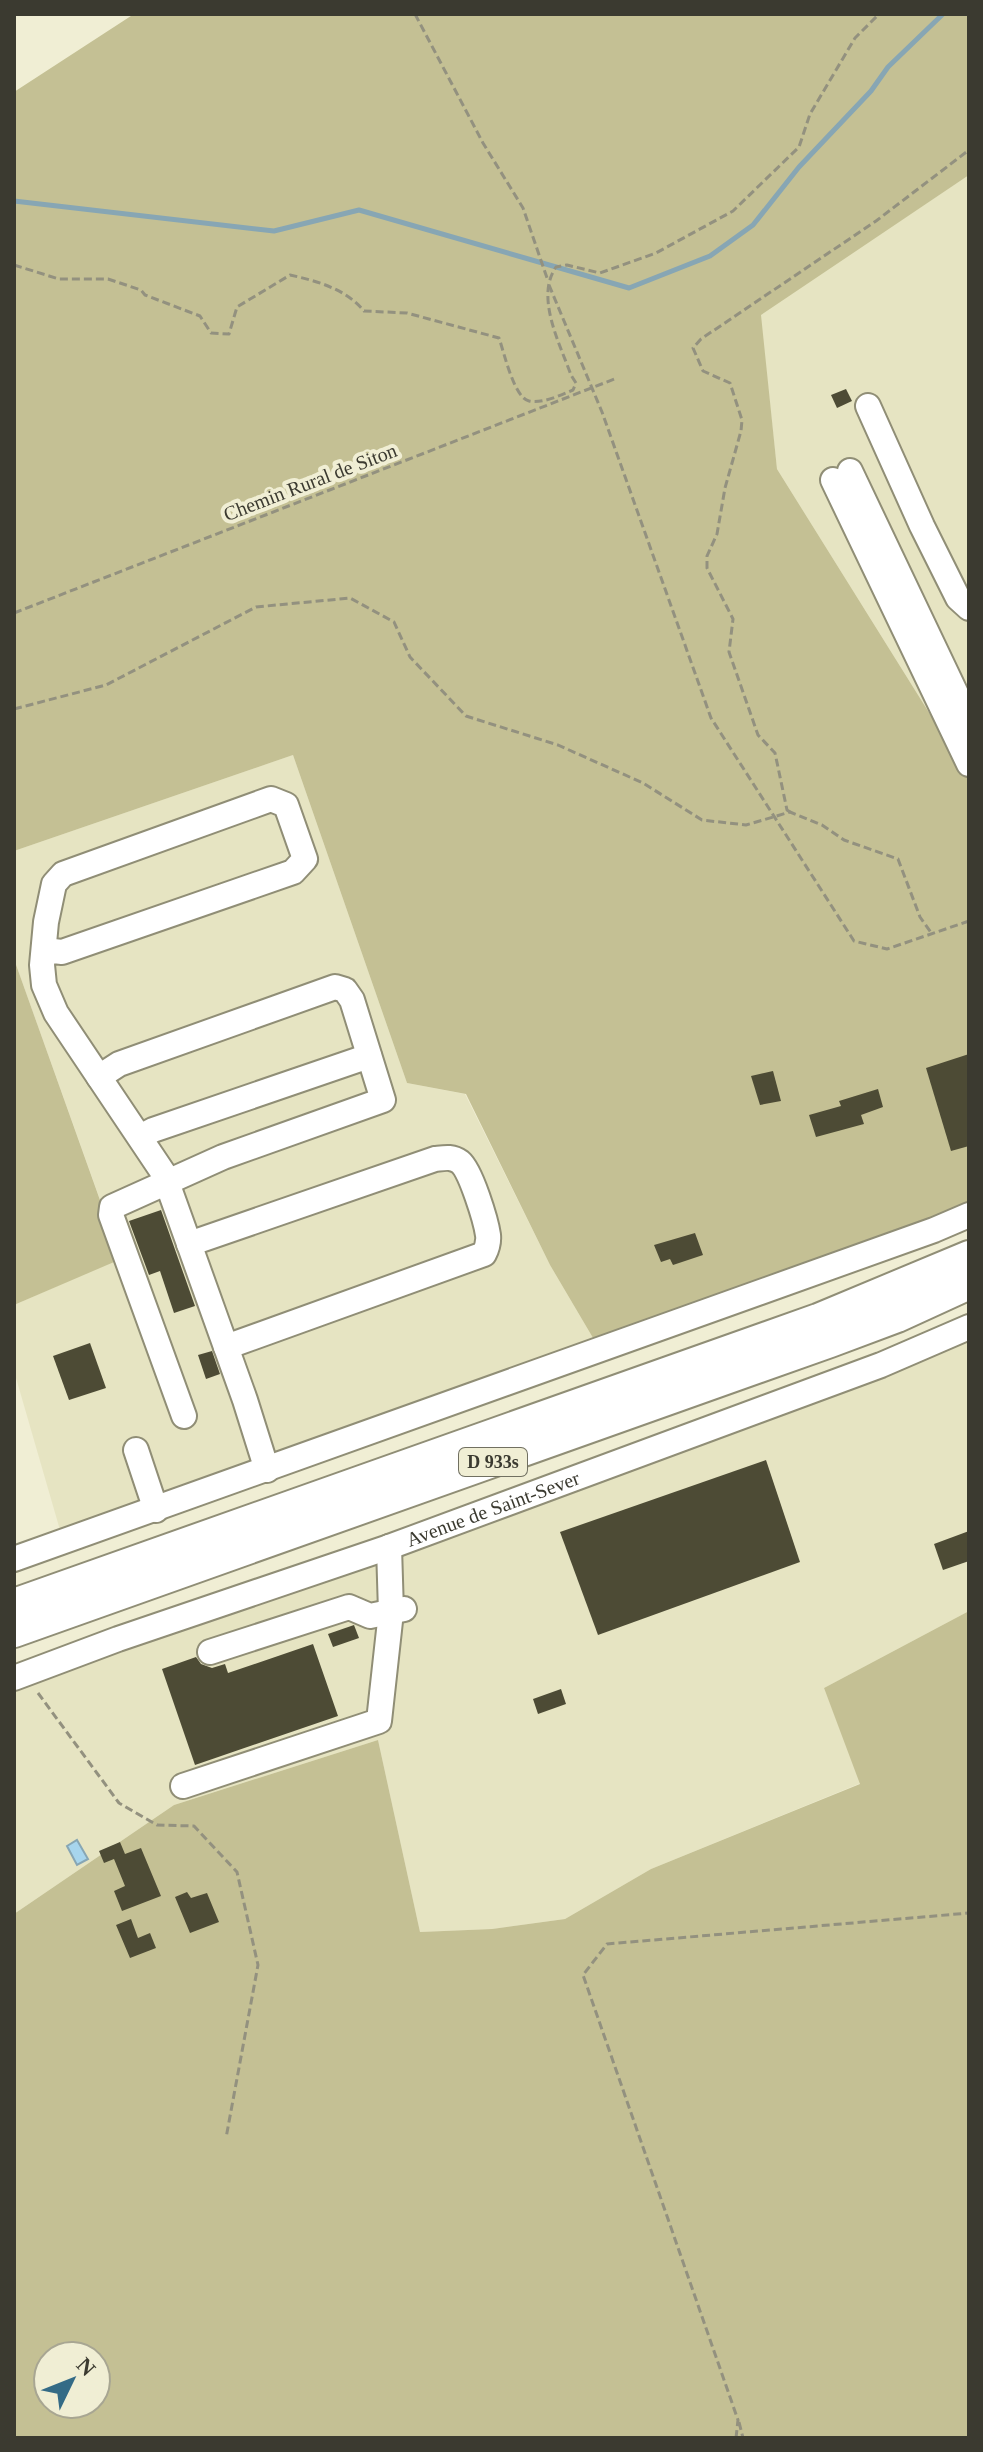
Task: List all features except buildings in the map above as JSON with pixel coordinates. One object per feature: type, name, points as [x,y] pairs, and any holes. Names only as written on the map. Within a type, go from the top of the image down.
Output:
[{"type":"main road","name":"D 933s","points":[[14,1604],[818,1319],[969,1256]]},
{"type":"main road","name":"D 933s","points":[[14,1632],[815,1348],[897,1317],[969,1284]]},
{"type":"street","points":[[868,406],[946,574],[958,598],[969,608]]},
{"type":"street","points":[[842,475],[949,677],[969,721]]},
{"type":"street","points":[[949,677],[969,764]]},
{"type":"street","points":[[44,950],[62,952],[293,872],[305,859],[286,805],[271,799],[63,874],[54,884],[44,950],[44,985],[49,1000],[168,1184],[267,1470]]},
{"type":"street","points":[[99,1077],[119,1064],[335,987],[345,990],[352,1000],[383,1100],[223,1157],[112,1207],[111,1215],[184,1416]]},
{"type":"street","points":[[140,1137],[369,1056]]},
{"type":"street","points":[[189,1244],[435,1159],[450,1157],[460,1162],[468,1172],[488,1235],[488,1247],[484,1254],[226,1347]]},
{"type":"street","points":[[14,1559],[969,1215]]},
{"type":"street","name":"Avenue de Saint-Sever","points":[[19,1676],[389,1547],[881,1365],[969,1327]]},
{"type":"street","points":[[136,1450],[156,1510]]},
{"type":"street","points":[[183,1786],[379,1721],[391,1612],[389,1547]]},
{"type":"street","points":[[210,1652],[349,1607],[370,1616],[391,1612]]},
{"type":"path","points":[[415,14],[483,143],[523,208],[547,279],[592,388],[711,718],[854,941],[887,949],[969,921]]},
{"type":"path","points":[[14,265],[59,279],[108,279],[141,290],[145,295],[200,316],[211,333],[229,334],[237,307],[290,275],[326,284],[364,311],[407,313],[499,338],[518,395],[529,401],[550,399],[573,390],[576,383],[549,312],[547,279],[556,267],[567,265],[600,273],[656,253],[733,211],[799,147],[810,114],[855,38],[879,14]]},
{"type":"path","points":[[932,934],[920,917],[898,859],[844,840],[822,825],[787,810],[775,753],[758,735],[729,652],[733,619],[707,568],[707,556],[717,534],[742,420],[730,383],[703,371],[693,348],[701,339],[876,221],[969,150]]},
{"type":"path","name":"Chemin Rural de Siton","points":[[14,613],[617,378]]},
{"type":"path","points":[[14,709],[106,685],[256,607],[350,598],[394,622],[410,657],[466,716],[558,745],[643,783],[702,820],[746,825],[790,812]]},
{"type":"path","points":[[19,1676],[119,1803],[157,1825],[194,1826],[237,1872],[258,1965],[226,2138]]},
{"type":"path","points":[[743,2438],[583,1975],[607,1944],[969,1913]]},
{"type":"path","points":[[736,2438],[738,2420]]},
{"type":"shaded area","points":[[134,14],[969,14],[969,175],[761,315],[777,469],[958,759],[969,756],[969,1209],[596,1343],[550,1265],[466,1094],[407,1083],[293,755],[14,851],[14,92]]},
{"type":"shaded area","points":[[969,175],[969,756],[958,759],[777,469],[760,314]]},
{"type":"shaded area","points":[[293,755],[407,1083],[465,1094],[550,1265],[596,1343],[60,1530],[14,1371],[14,1305],[121,1258],[14,959],[14,851]]},
{"type":"shaded area","points":[[14,959],[121,1259],[14,1305]]},
{"type":"shaded area","points":[[969,1337],[969,1611],[824,1688],[861,1783],[651,1869],[565,1919],[492,1929],[420,1932],[378,1740],[174,1805],[14,1914],[14,1690]]},
{"type":"shaded area","points":[[969,1611],[969,2438],[14,2438],[14,1914],[174,1805],[378,1740],[420,1932],[492,1929],[565,1919],[651,1869],[860,1784],[824,1688]]},
{"type":"water","points":[[77,1840],[88,1859],[77,1865],[67,1846]]},
{"type":"waterway","points":[[14,201],[274,231],[359,210],[629,288],[710,256],[753,225],[799,167],[871,91],[888,67],[943,14]]}]
